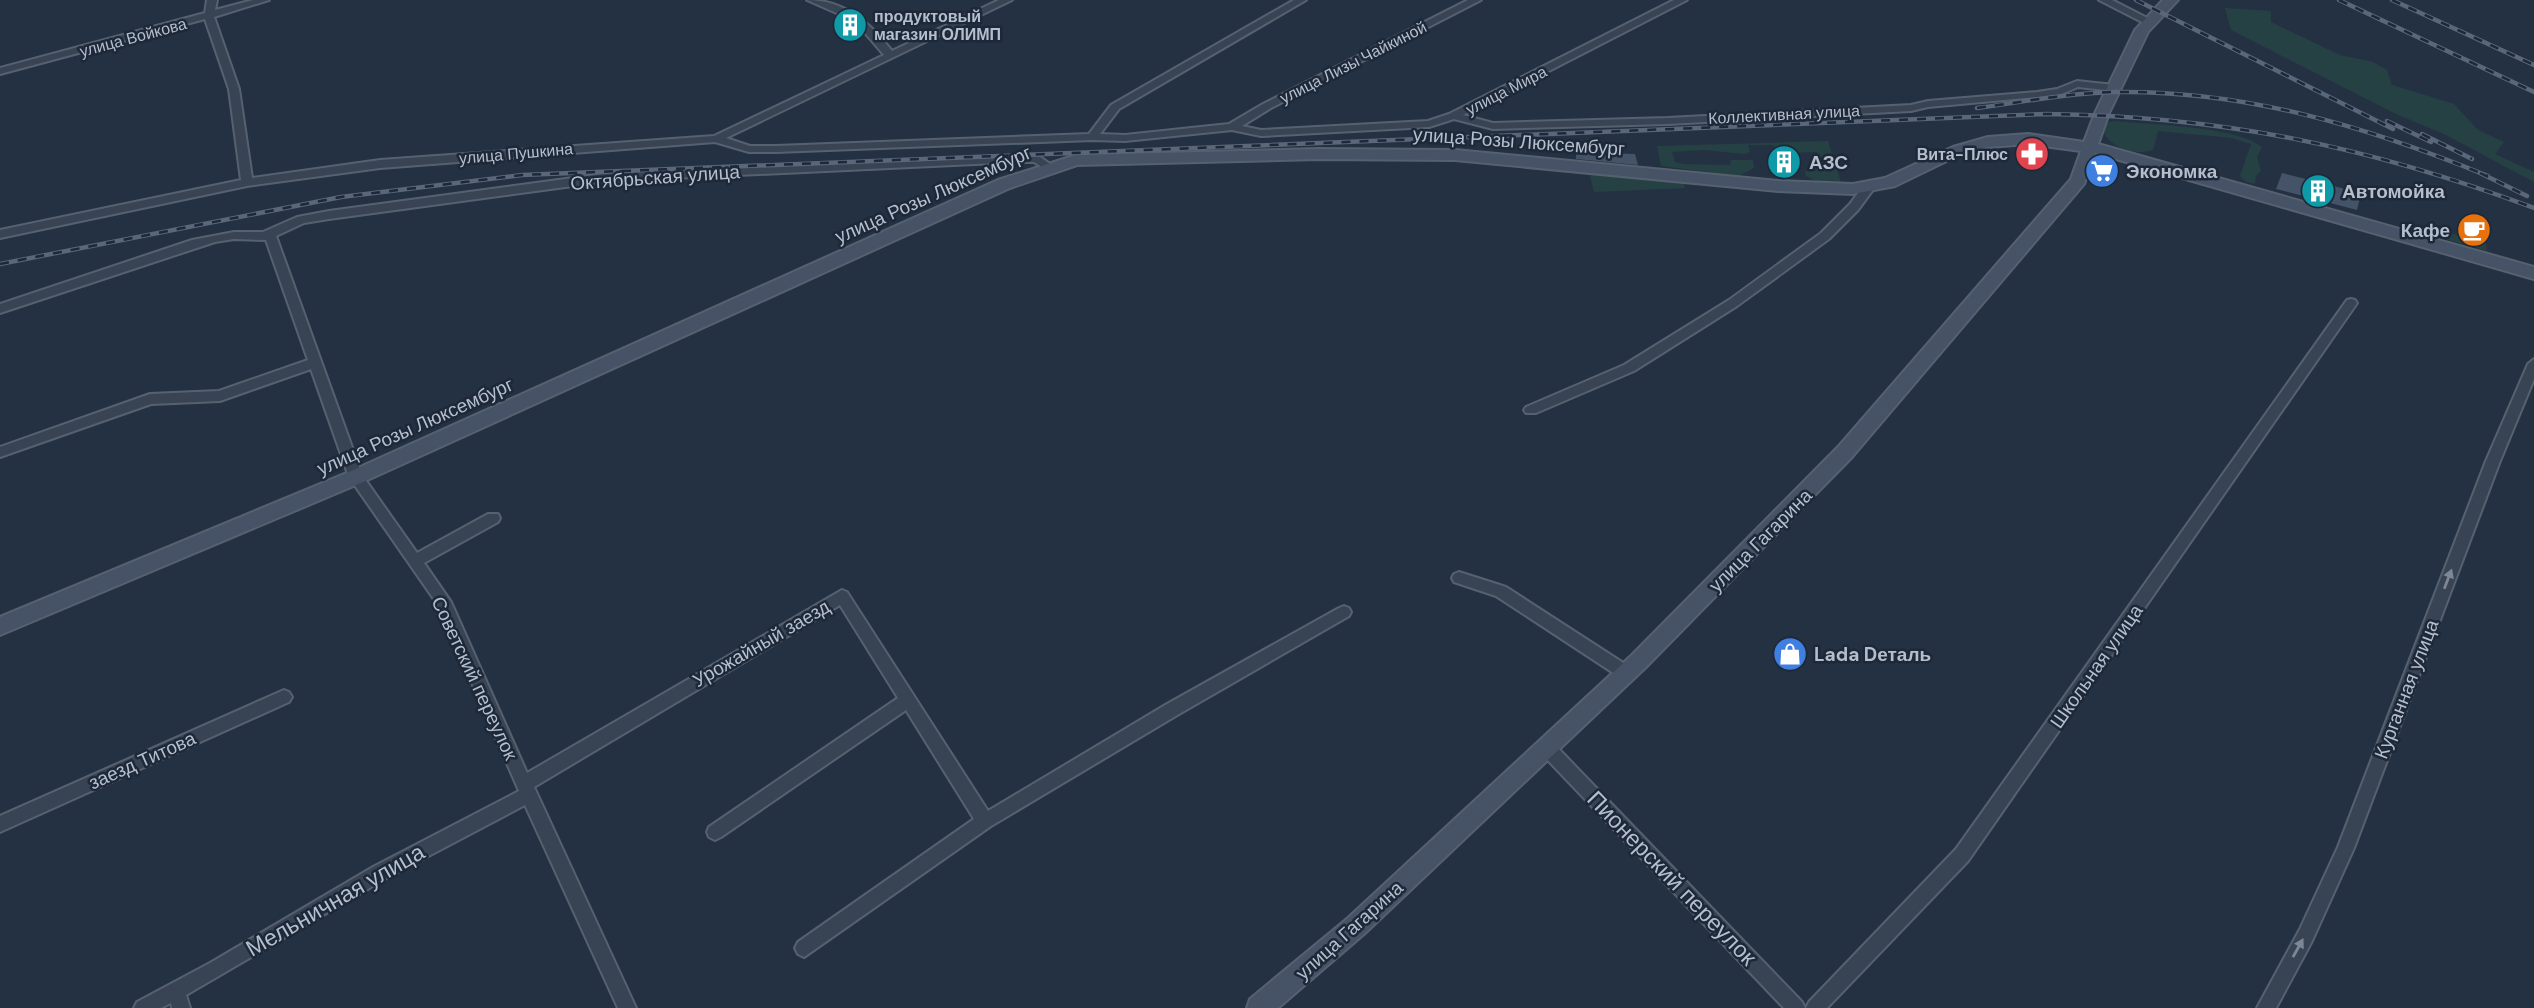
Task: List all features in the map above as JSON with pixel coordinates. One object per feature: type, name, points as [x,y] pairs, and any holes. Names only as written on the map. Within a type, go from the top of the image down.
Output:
[{"type":"main road","name":"улица Гагарина","points":[[1259,1008],[1356,926],[1626,673],[1768,533],[1873,421],[2078,180],[2114,88],[2148,21],[2171,0]]},
{"type":"main road","name":"улица Розы Люксембург","points":[[0,626],[356,477],[992,189],[1048,167],[1076,160],[1318,154],[1455,155],[1778,186],[1868,188],[1889,182],[1958,150],[1988,142],[2028,139],[2114,153],[2245,188],[2534,273]]},
{"type":"street","points":[[212,0],[209,17],[234,89],[247,182]]},
{"type":"street","name":"улица Войкова","points":[[0,71],[209,17],[264,0]]},
{"type":"street","points":[[813,0],[823,6],[843,10],[870,32],[890,55]]},
{"type":"street","name":"улица Пушкина","points":[[0,234],[247,182],[380,164],[716,139],[1007,0]]},
{"type":"street","points":[[1092,137],[1115,107],[1301,0]]},
{"type":"street","name":"улица Лизы Чайкиной","points":[[1232,127],[1267,106],[1476,0]]},
{"type":"street","name":"улица Мира","points":[[1232,127],[1261,133],[1429,124],[1453,116],[1682,0]]},
{"type":"street","points":[[2104,0],[2148,21]]},
{"type":"street","name":"Коллективная улица","points":[[1453,116],[1493,126],[1668,121],[1911,108],[1928,104],[2059,92],[2077,84],[2114,88]]},
{"type":"street","name":"улица Розы Люксембург","points":[[716,139],[749,149],[1125,138],[1232,127]]},
{"type":"street","name":"Октябрьская улица","points":[[0,309],[185,248],[241,235],[268,236],[301,220],[329,215],[610,177],[1019,159],[1035,159],[1048,167]]},
{"type":"street","points":[[1531,410],[1629,368],[1713,316],[1825,236],[1854,207],[1868,188]]},
{"type":"street","name":"Советский переулок","points":[[268,236],[356,477],[444,602],[627,1008]]},
{"type":"street","name":"Школьная улица","points":[[1815,1008],[1962,856],[2351,303]]},
{"type":"street","points":[[0,452],[150,399],[220,396],[315,363]]},
{"type":"street","name":"Курганная улица","points":[[2266,1008],[2305,935],[2346,848],[2493,461],[2534,364]]},
{"type":"street","points":[[415,561],[493,518]]},
{"type":"street","points":[[1459,578],[1501,591],[1626,673]]},
{"type":"street","name":"Урожайный заезд","points":[[526,789],[842,596],[985,821]]},
{"type":"street","points":[[804,947],[985,821],[1173,709],[1344,612]]},
{"type":"street","name":"заезд Титова","points":[[0,824],[284,697]]},
{"type":"street","points":[[715,832],[907,701]]},
{"type":"street","name":"Пионерский переулок","points":[[1547,748],[1796,1008]]},
{"type":"street","name":"Мельничная улица","points":[[143,1008],[179,999],[379,873],[526,789]]},
{"type":"green space","points":[[2225,8],[2271,11],[2271,22],[2340,55],[2373,62],[2387,70],[2392,85],[2454,104],[2478,130],[2504,142],[2495,154],[2534,172],[2534,182],[2444,134],[2396,114],[2231,30]]},
{"type":"green space","points":[[2115,121],[2214,131],[2250,140],[2262,147],[2257,157],[2261,171],[2256,176],[2255,184],[2246,182],[2240,176],[2251,144],[2232,138],[2158,131],[2153,150],[2138,152],[2123,149],[2110,141],[2102,129],[2104,123]]},
{"type":"green space","points":[[1828,141],[1841,182],[1815,181],[1806,176],[1805,171],[1816,171],[1814,164],[1821,164],[1817,152],[1782,153],[1772,145],[1748,145],[1750,152],[1745,154],[1703,150],[1672,152],[1675,162],[1683,164],[1730,165],[1731,160],[1753,160],[1754,168],[1739,176],[1661,166],[1657,146]]},
{"type":"green space","points":[[1597,172],[1684,182],[1685,188],[1594,192],[1590,176]]},
{"type":"green space","points":[[2425,226],[2486,243],[2487,251],[2428,234]]},
{"type":"building","points":[[1576,152],[1635,154],[1638,165],[1576,159]]},
{"type":"building","name":"Автомойка","points":[[2282,173],[2361,193],[2357,210],[2276,189]]},
{"type":"railway","points":[[2136,0],[2393,129]]},
{"type":"railway","points":[[2339,0],[2534,92]]},
{"type":"railway","points":[[2392,0],[2534,65]]},
{"type":"railway","points":[[1977,108],[2115,92],[2212,97],[2352,127],[2488,176]]},
{"type":"railway","points":[[0,264],[341,197],[522,175],[2046,114],[2173,121],[2294,139],[2413,168],[2534,208]]},
{"type":"railway","points":[[2387,121],[2431,142]]},
{"type":"railway","points":[[2422,134],[2472,159]]},
{"type":"railway","points":[[2480,173],[2527,196]]},
{"type":"place","name":"продуктовый магазин ОЛИМП","points":[[850,25]]},
{"type":"place","name":"Вита-Плюс","points":[[2032,154]]},
{"type":"place","name":"АЗС","points":[[1784,162]]},
{"type":"place","name":"Экономка","points":[[2102,171]]},
{"type":"place","name":"Автомойка","points":[[2318,191]]},
{"type":"place","name":"Кафе","points":[[2474,230]]},
{"type":"place","name":"Lada Dеталь","points":[[1790,654]]}]
